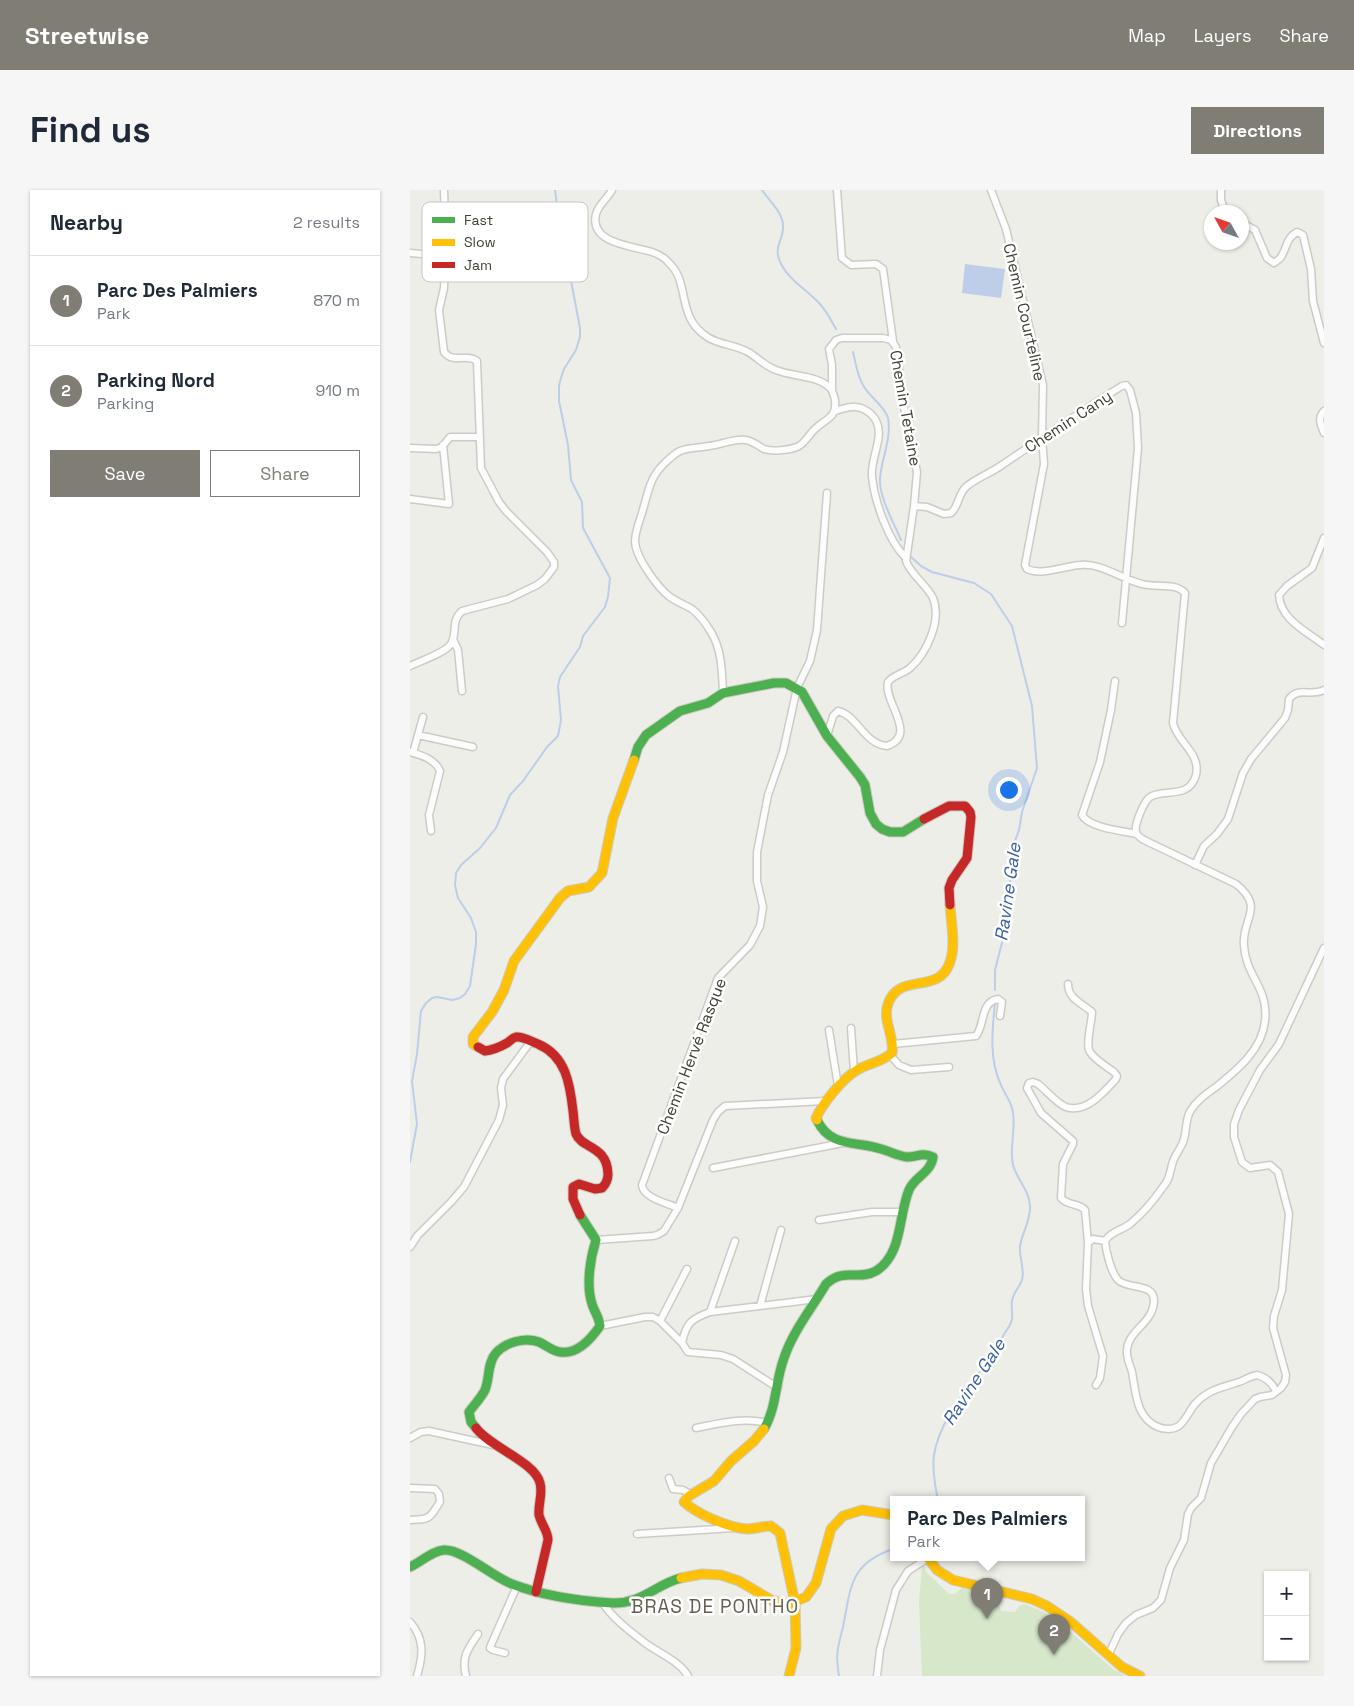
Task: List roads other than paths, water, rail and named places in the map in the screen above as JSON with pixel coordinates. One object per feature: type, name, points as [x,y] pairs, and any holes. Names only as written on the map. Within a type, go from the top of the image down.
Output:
[{"type":"street","points":[[612,190],[600,204],[595,220],[597,228],[614,243],[653,252],[669,262],[679,277],[690,320],[699,330],[709,338],[748,352],[777,371],[819,381],[832,390],[834,396],[835,411],[830,418],[816,427],[797,447],[774,451],[765,449],[752,441],[744,440],[687,448],[673,456],[660,468],[652,480],[635,537],[637,550],[647,569],[668,596],[691,608],[698,614],[711,632],[719,653],[722,693]]},
{"type":"street","points":[[836,190],[842,258],[850,265],[876,264],[883,270],[893,341]]},
{"type":"street","name":"Chemin Courteline","points":[[991,190],[1006,229],[1043,385],[1042,437],[1044,464],[1027,568],[1034,571],[1080,564],[1126,577]]},
{"type":"street","points":[[1221,190],[1223,205]]},
{"type":"street","points":[[1249,227],[1255,230],[1267,258],[1274,263],[1281,257],[1292,234],[1296,232],[1303,236],[1311,269],[1313,300],[1324,343]]},
{"type":"street","points":[[410,666],[443,651],[451,644],[455,621],[462,611],[508,599],[530,589],[545,579],[554,567],[554,562],[547,552],[499,502],[481,468],[477,361],[472,357],[452,358],[447,356],[442,346],[439,310],[444,282]]},
{"type":"street","name":"Chemin Tetaine","points":[[826,736],[833,716],[838,711],[845,714],[876,744],[890,745],[897,740],[900,734],[900,722],[888,693],[888,682],[893,677],[910,668],[919,657],[929,639],[936,614],[933,599],[907,565],[906,557],[917,472],[904,413],[896,346],[893,341],[883,338],[842,338],[834,341],[829,349],[832,365],[832,390]]},
{"type":"street","name":"Chemin Cany","points":[[914,506],[927,507],[944,514],[951,514],[968,485],[1126,385],[1129,387],[1136,413],[1138,448],[1122,623]]},
{"type":"street","name":"Chemin Tetaine","points":[[835,411],[855,406],[860,407],[871,414],[877,422],[878,438],[872,467],[872,478],[880,510],[894,543],[906,557]]},
{"type":"street","points":[[1324,411],[1321,414],[1320,420],[1324,433]]},
{"type":"street","points":[[410,448],[436,449],[443,446],[450,438],[480,438]]},
{"type":"street","points":[[410,499],[448,504],[443,446]]},
{"type":"street","name":"Chemin Hervé Rasque","points":[[678,1208],[646,1194],[642,1185],[718,978],[750,945],[760,926],[763,907],[757,881],[757,852],[768,795],[783,752],[797,688],[810,661],[817,630],[827,493]]},
{"type":"street","points":[[1324,538],[1312,568],[1287,586],[1279,595],[1280,605],[1286,616],[1324,645]]},
{"type":"street","points":[[1126,577],[1145,585],[1180,588],[1185,593],[1173,723],[1177,733],[1192,754],[1196,767],[1196,776],[1186,788],[1177,793],[1155,795],[1149,798],[1136,824],[1135,830],[1137,834]]},
{"type":"street","points":[[453,639],[458,650],[462,691]]},
{"type":"street","points":[[1115,681],[1100,762],[1082,815],[1088,822],[1099,826],[1137,834],[1144,840],[1236,884],[1244,891],[1249,898],[1251,907],[1243,940],[1246,963],[1262,992],[1266,1006],[1265,1023],[1261,1035],[1247,1058],[1234,1072],[1205,1095],[1190,1111],[1184,1139],[1174,1158],[1169,1180],[1134,1220],[1108,1236],[1105,1241],[1113,1270],[1119,1281],[1129,1286],[1147,1289],[1153,1296],[1154,1301],[1150,1315],[1130,1339],[1126,1353],[1138,1406],[1146,1420],[1152,1424],[1163,1429],[1174,1428],[1181,1424],[1201,1398],[1219,1388],[1254,1375],[1265,1378],[1276,1390]]},
{"type":"street","points":[[600,1326],[598,1314],[591,1303],[590,1294],[592,1255],[596,1240],[574,1203],[571,1193],[573,1187],[579,1184],[594,1189],[602,1188],[607,1179],[606,1164],[597,1150],[582,1142],[576,1134],[569,1077],[564,1066],[547,1048],[536,1042],[520,1037],[514,1038],[502,1046],[484,1051],[476,1046],[472,1040],[492,1012],[504,990],[514,961],[560,898],[568,891],[588,886],[602,873],[613,818],[635,754],[642,741],[651,731],[672,716],[688,708],[708,702],[722,693],[774,683],[786,683],[797,688],[807,699],[826,736],[860,777],[864,785],[872,819],[882,829],[903,832],[951,805],[962,805],[970,812],[967,858],[952,880],[949,888],[952,951],[947,971],[939,980],[909,984],[902,987],[892,996],[887,1010],[893,1044],[890,1055],[883,1060],[854,1072],[838,1086],[818,1112],[818,1123],[825,1132],[843,1143]]},
{"type":"street","points":[[1195,865],[1204,846],[1217,834],[1228,819],[1243,773],[1251,759],[1285,718],[1289,699],[1297,692],[1319,693],[1324,690]]},
{"type":"street","points":[[423,717],[412,753],[433,762],[440,771],[429,815],[431,831]]},
{"type":"street","points":[[418,735],[473,746]]},
{"type":"street","points":[[1108,1656],[1118,1634],[1126,1623],[1136,1615],[1153,1608],[1161,1600],[1170,1568],[1184,1540],[1188,1514],[1203,1494],[1211,1463],[1232,1427],[1255,1399],[1272,1395],[1285,1382],[1286,1375],[1273,1328],[1274,1316],[1282,1290],[1289,1214],[1278,1172],[1270,1165],[1250,1168],[1246,1166],[1240,1157],[1233,1130],[1239,1110],[1260,1070],[1279,1044],[1324,948]]},
{"type":"street","points":[[1068,984],[1068,991],[1073,997],[1092,1012],[1089,1051],[1114,1072],[1117,1076],[1116,1079],[1097,1099],[1074,1108],[1064,1106],[1038,1084],[1029,1083],[1027,1088],[1041,1113],[1073,1141],[1062,1164],[1061,1198],[1066,1202],[1082,1206],[1086,1210],[1088,1243],[1086,1289],[1088,1306],[1103,1356],[1100,1378],[1096,1385]]},
{"type":"street","points":[[893,1044],[976,1036],[980,1029],[984,1011],[995,999],[1002,1002],[1000,1016]]},
{"type":"street","points":[[851,1028],[854,1072]]},
{"type":"street","points":[[829,1030],[838,1086]]},
{"type":"street","points":[[410,1247],[418,1235],[464,1187],[499,1120],[503,1102],[502,1079],[531,1041]]},
{"type":"street","points":[[890,1055],[899,1065],[911,1070],[949,1067]]},
{"type":"street","points":[[596,1240],[657,1236],[664,1231],[678,1208],[713,1120],[725,1106],[825,1101]]},
{"type":"street","points":[[713,1168],[843,1143],[879,1148],[901,1156],[909,1157],[926,1154],[933,1158],[932,1165],[910,1186],[890,1254],[880,1268],[860,1276],[844,1274],[834,1276],[826,1284],[786,1352],[775,1404],[768,1423],[757,1438],[733,1459],[716,1480],[705,1488],[690,1494],[684,1502],[689,1508],[738,1528]]},
{"type":"street","points":[[819,1220],[872,1212],[902,1212]]},
{"type":"street","points":[[760,1306],[781,1230]]},
{"type":"street","points":[[1088,1243],[1093,1239],[1105,1241]]},
{"type":"street","points":[[710,1312],[735,1241]]},
{"type":"street","points":[[660,1321],[687,1269]]},
{"type":"street","points":[[682,1343],[689,1323],[696,1317],[710,1312],[817,1300]]},
{"type":"street","points":[[536,1592],[548,1543],[548,1533],[539,1514],[541,1486],[536,1474],[532,1470],[493,1445],[476,1428],[469,1415],[486,1388],[494,1355],[507,1345],[522,1340],[538,1342],[559,1352],[567,1352],[575,1350],[592,1337],[600,1326],[644,1317],[653,1317],[660,1321],[682,1343],[685,1349],[692,1353],[721,1355],[733,1360],[778,1388]]},
{"type":"street","points":[[696,1428],[740,1420],[768,1423]]},
{"type":"street","points":[[410,1438],[429,1431],[493,1445]]},
{"type":"street","points":[[670,1478],[673,1489],[683,1490],[690,1494]]},
{"type":"street","points":[[410,1488],[435,1489],[439,1494],[440,1502],[429,1518],[425,1520],[410,1520]]},
{"type":"street","points":[[410,1567],[437,1552],[447,1550],[458,1554],[498,1578],[536,1592],[602,1602],[623,1603],[644,1597],[671,1581],[703,1574],[722,1575],[735,1579],[778,1603],[787,1605],[804,1599],[814,1588],[831,1531],[843,1515],[859,1510],[881,1511],[890,1514]]},
{"type":"street","points":[[637,1534],[746,1529],[769,1526],[778,1530],[795,1603],[796,1648],[789,1676]]},
{"type":"street","points":[[877,1676],[880,1650],[896,1590],[908,1571],[923,1561]]},
{"type":"street","points":[[930,1561],[937,1570],[953,1580],[1032,1599],[1046,1606],[1071,1622],[1122,1668],[1140,1676]]},
{"type":"street","points":[[505,1653],[490,1648],[517,1586]]},
{"type":"street","points":[[602,1602],[615,1618],[647,1644],[682,1668],[688,1676]]},
{"type":"street","points":[[410,1622],[419,1634],[421,1641],[417,1676]]},
{"type":"street","points":[[466,1676],[465,1658],[478,1634]]},
{"type":"water","points":[[965,264],[1005,269],[1001,298],[962,293]]},
{"type":"waterway","name":"BRAS DE PONTHO","points":[[555,190],[556,202]]},
{"type":"waterway","name":"Ravine Gale","points":[[762,190],[781,216],[783,231],[778,253],[784,270],[822,306],[836,329]]},
{"type":"waterway","name":"BRAS DE PONTHO","points":[[410,1162],[417,1124],[412,1081],[417,1054],[421,1011],[432,998],[452,1000],[460,998],[470,986],[476,932],[471,918],[458,898],[455,885],[456,873],[461,865],[480,848],[496,828],[510,795],[523,781],[547,747],[558,736],[561,720],[558,686],[560,677],[580,647],[583,636],[605,607],[608,597],[610,578],[583,528],[582,502],[571,480],[568,445],[559,401],[561,378],[564,369],[576,350],[580,337],[571,282]]},
{"type":"waterway","name":"Ravine Gale","points":[[853,352],[861,381],[888,418],[889,434],[881,471],[880,486],[884,502],[901,540]]},
{"type":"waterway","name":"Ravine Gale","points":[[911,557],[921,566],[932,572],[974,583],[991,594],[1012,626],[1032,706],[1037,768],[1011,852],[1011,877],[1007,897],[1004,935],[995,970],[995,990]]},
{"type":"waterway","name":"Ravine Gale","points":[[937,1496],[933,1461],[940,1434],[950,1413],[963,1393],[978,1373],[996,1355],[1002,1338],[1010,1326],[1012,1300],[1023,1276],[1020,1246],[1030,1206],[1025,1190],[1013,1165],[1014,1119],[1010,1102],[997,1075],[993,1055],[992,1035],[995,1003]]},
{"type":"waterway","name":"Ravine Gale","points":[[839,1676],[838,1651],[854,1579],[868,1562],[890,1550]]},
{"type":"place","name":"Parc Des Palmiers","points":[[987,1619]]},
{"type":"place","name":"Parking Nord","points":[[1054,1655]]},
{"type":"district","name":"BRAS DE PONTHO","points":[[715,1606]]}]
